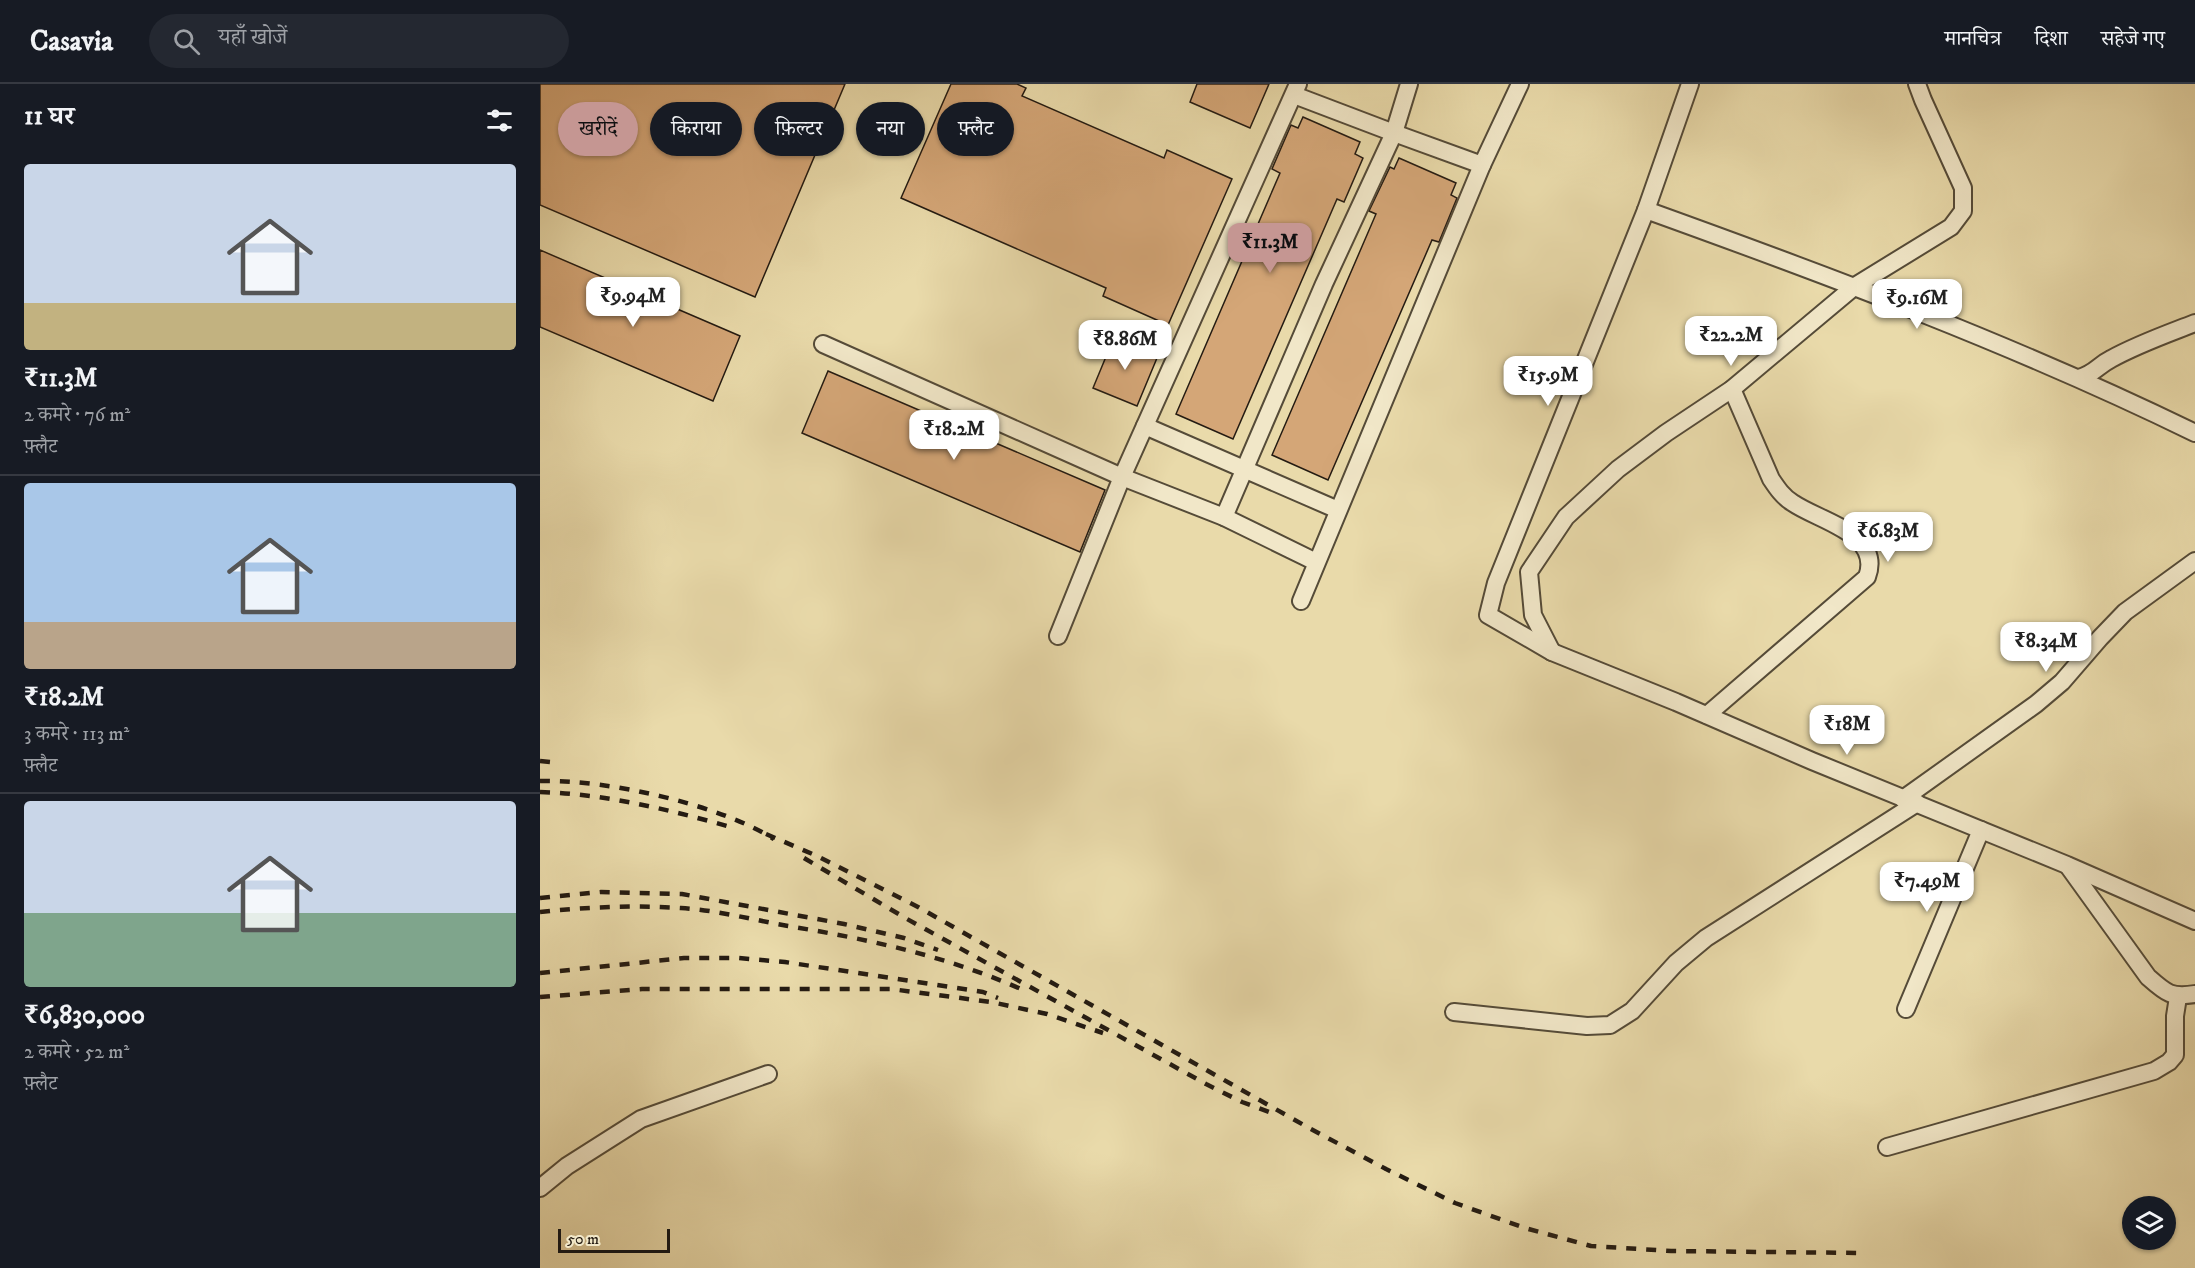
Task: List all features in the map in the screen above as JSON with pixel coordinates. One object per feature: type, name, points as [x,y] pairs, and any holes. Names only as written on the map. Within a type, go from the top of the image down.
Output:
[{"type":"street","points":[[1224,517],[1324,284],[1394,134],[1409,84]]},
{"type":"street","points":[[1301,601],[1482,165],[1520,84]]},
{"type":"street","points":[[1689,84],[1646,210],[1496,583],[1488,615],[1552,652],[2067,865],[2195,921]]},
{"type":"street","points":[[1552,652],[1533,615],[1529,572],[1566,517],[1628,462],[1666,433],[1732,389],[1855,286],[1951,227],[1964,211],[1963,188],[1917,84]]},
{"type":"street","points":[[1058,636],[1122,477],[1296,89],[1394,134],[1482,165]]},
{"type":"street","points":[[1646,210],[1855,286],[2079,378],[2195,433]]},
{"type":"street","points":[[2079,378],[2092,374],[2108,360],[2195,323]]},
{"type":"street","points":[[823,344],[1122,477],[1224,517],[1316,562]]},
{"type":"street","points":[[1707,715],[1867,577],[1871,566],[1869,555],[1863,544],[1852,534],[1792,503],[1780,492],[1771,479],[1732,389]]},
{"type":"street","points":[[1145,426],[1338,510]]},
{"type":"street","points":[[1454,1012],[1587,1026],[1610,1025],[1632,1011],[1676,963],[1706,938],[1910,801],[2036,704],[2062,682],[2125,612],[2195,561]]},
{"type":"street","points":[[1906,1009],[1981,830]]},
{"type":"street","points":[[1887,1148],[2154,1071],[2169,1062],[2175,1055],[2175,1016],[2187,996],[2165,992],[2148,977],[2067,865]]},
{"type":"street","points":[[540,1188],[567,1166],[641,1119],[768,1074]]},
{"type":"building","points":[[540,84],[845,84],[837,102],[754,102],[754,156],[815,156],[755,297],[540,205]]},
{"type":"building","points":[[951,84],[1017,84],[1026,88],[1022,96],[1164,158],[1167,150],[1232,179],[1168,325],[1103,296],[1106,288],[901,198],[919,156],[925,156],[925,143],[937,116],[937,156],[1014,156],[1014,102],[943,102]]},
{"type":"building","points":[[1197,84],[1269,84],[1250,128],[1190,102]]},
{"type":"building","points":[[1303,117],[1360,142],[1355,154],[1363,158],[1344,202],[1337,199],[1233,439],[1176,414],[1280,173],[1272,169],[1291,125],[1298,128]]},
{"type":"building","points":[[1399,158],[1456,183],[1451,195],[1457,198],[1439,242],[1432,240],[1328,480],[1272,455],[1376,214],[1369,211],[1390,167],[1394,169]]},
{"type":"building","points":[[540,250],[740,336],[713,401],[540,327]]},
{"type":"building","points":[[1115,335],[1148,348],[1146,354],[1157,358],[1137,406],[1093,388]]},
{"type":"building","points":[[828,371],[1105,490],[1080,552],[802,433]]},
{"type":"railway","points":[[540,761],[551,762]]},
{"type":"railway","points":[[540,781],[596,784],[660,796],[723,815],[751,826],[774,839]]},
{"type":"railway","points":[[540,792],[565,793],[638,804],[734,828]]},
{"type":"railway","points":[[766,834],[817,856],[918,907],[1309,1128],[1455,1203],[1525,1228],[1591,1246],[1671,1251],[1864,1253]]},
{"type":"railway","points":[[804,858],[907,919],[1206,1084],[1242,1102],[1269,1112]]},
{"type":"railway","points":[[540,898],[601,892],[682,894],[844,924],[904,938],[938,950]]},
{"type":"railway","points":[[540,912],[628,907],[708,911],[906,950],[964,967],[1021,989]]},
{"type":"railway","points":[[540,973],[684,958],[738,958],[785,962],[983,992],[998,998]]},
{"type":"railway","points":[[540,997],[642,989],[891,989],[991,1002],[1047,1014],[1103,1033]]}]
